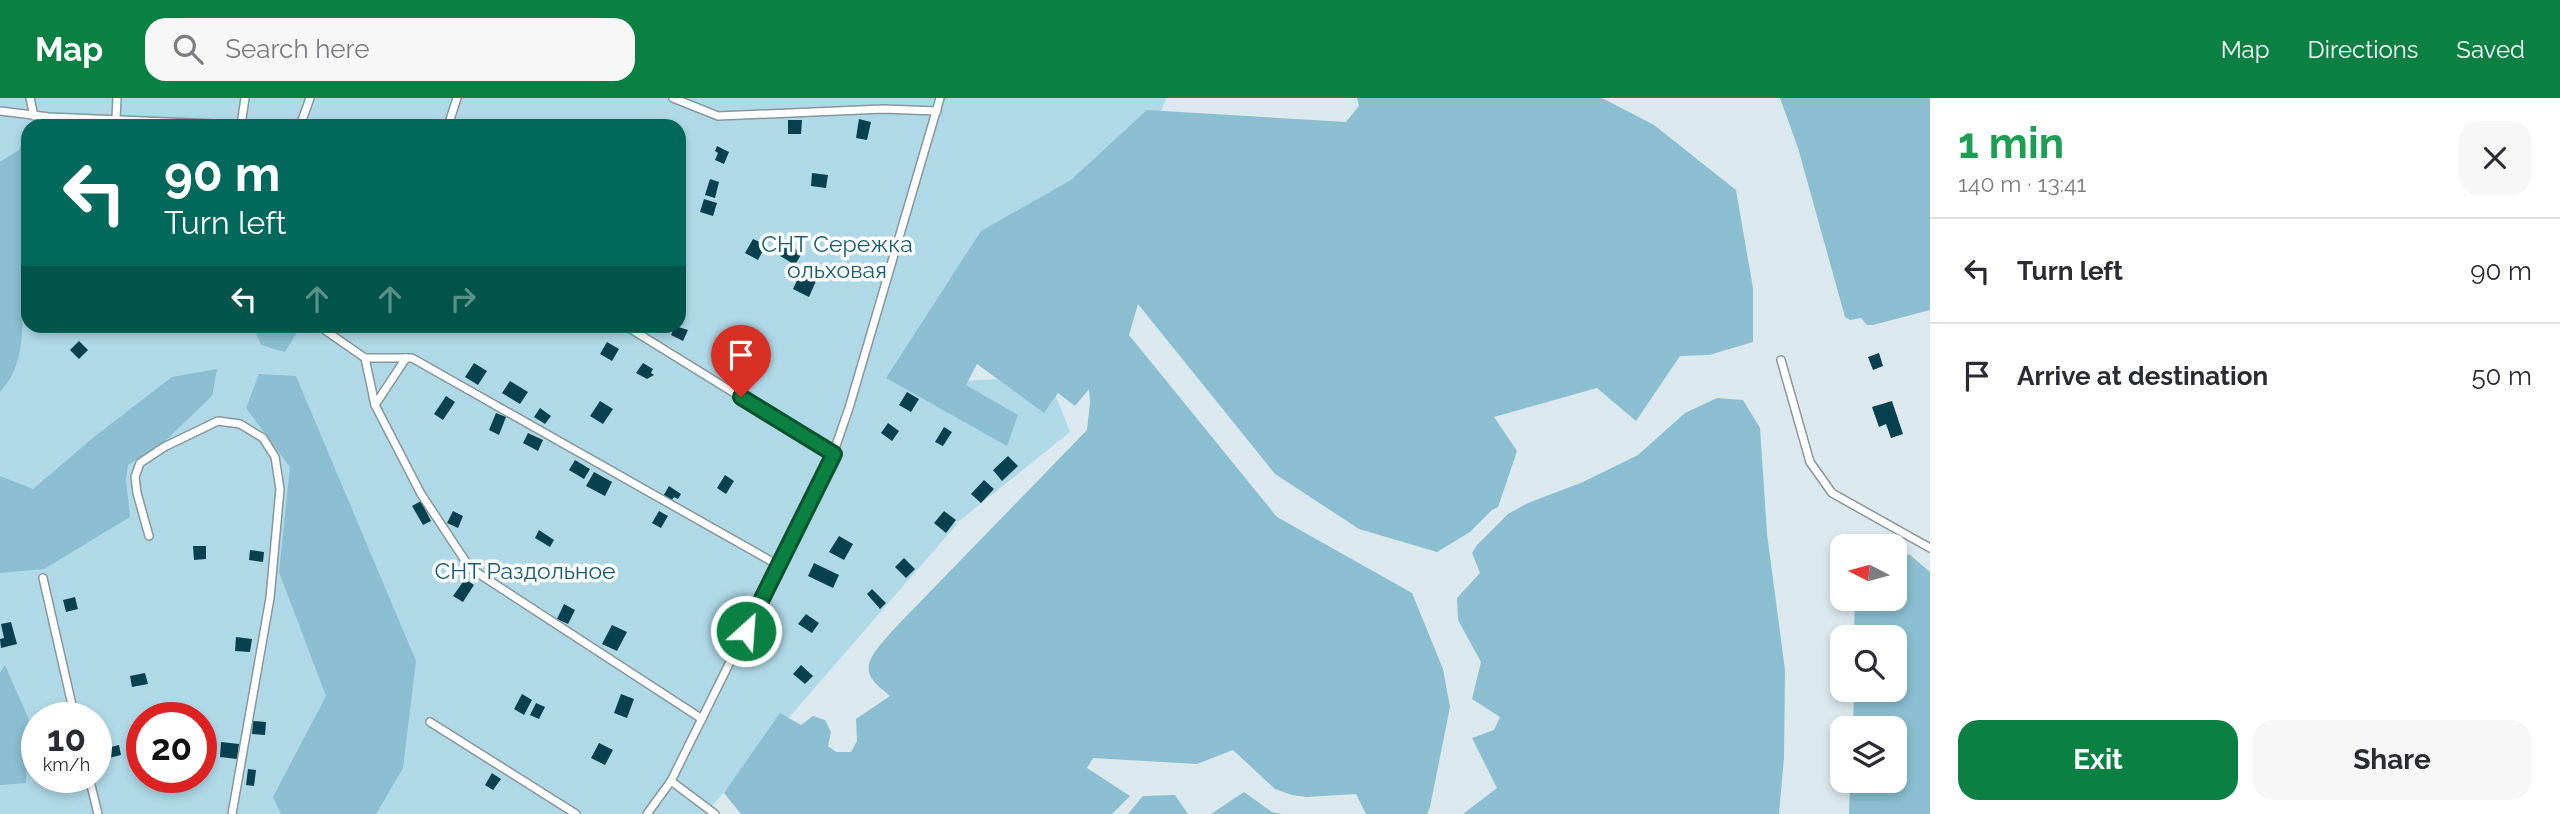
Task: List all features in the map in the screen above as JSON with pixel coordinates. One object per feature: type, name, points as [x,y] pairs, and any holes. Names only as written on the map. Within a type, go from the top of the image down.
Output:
[{"type":"lane","points":[[30,98],[34,116]]},
{"type":"lane","points":[[116,118],[117,98]]},
{"type":"lane","points":[[242,119],[245,98]]},
{"type":"lane","points":[[302,119],[310,98]]},
{"type":"lane","points":[[450,119],[457,98]]},
{"type":"lane","points":[[673,98],[718,116],[883,109],[937,111]]},
{"type":"lane","points":[[647,814],[671,781],[834,454],[940,98]]},
{"type":"lane","points":[[0,111],[34,116],[134,119]]},
{"type":"lane","points":[[330,333],[365,358],[412,358],[778,565]]},
{"type":"lane","points":[[637,333],[834,454]]},
{"type":"lane","points":[[365,358],[375,405],[421,494],[470,568],[702,719]]},
{"type":"lane","points":[[375,405],[406,358]]},
{"type":"lane","points":[[1781,360],[1810,462],[1832,493],[1930,548]]},
{"type":"lane","points":[[149,536],[136,493],[135,477],[140,463],[164,447],[218,421],[240,424],[263,438],[275,457],[280,489],[270,598],[232,814]]},
{"type":"lane","points":[[43,578],[71,702]]},
{"type":"lane","points":[[430,722],[576,814]]},
{"type":"lane","points":[[671,781],[715,814]]},
{"type":"lane","points":[[93,793],[98,814]]},
{"type":"green space","name":"СНТ Раздольное","points":[[0,98],[1166,98],[1140,172],[947,382],[1048,376],[1070,432],[958,522],[953,519],[957,524],[705,814],[0,814]]},
{"type":"shaded area","points":[[1357,98],[1602,98],[1654,125],[1736,190],[1753,288],[1753,342],[1709,355],[1680,356],[1636,421],[1597,388],[1494,417],[1517,451],[1498,507],[1470,532],[1437,552],[1359,529],[1275,474],[1138,304],[1129,335],[1277,517],[1412,593],[1443,669],[1450,707],[1427,814],[1366,814],[1356,794],[1306,797],[1292,795],[1275,789],[1233,750],[1197,764],[1093,758],[1087,768],[1130,796],[1112,814],[741,814],[724,793],[780,713],[801,725],[813,716],[825,720],[831,732],[828,746],[836,752],[851,752],[857,741],[856,719],[890,696],[869,674],[870,660],[878,648],[1087,430],[1089,389],[1075,406],[1058,393],[1044,413],[977,364],[966,385],[1018,415],[1007,446],[886,378],[981,231],[1071,180],[1147,110],[1346,122],[1359,106]]},
{"type":"shaded area","points":[[1780,98],[1930,98],[1930,310],[1873,325],[1867,325],[1861,318],[1850,320],[1845,317],[1798,148]]},
{"type":"shaded area","points":[[21,145],[21,343],[13,374],[0,392],[0,162],[19,150]]},
{"type":"shaded area","points":[[256,333],[296,333],[285,352],[261,345]]},
{"type":"shaded area","points":[[217,369],[212,396],[164,442],[128,465],[126,479],[130,517],[44,569],[0,573],[0,476],[33,489],[94,437],[172,377]]},
{"type":"shaded area","points":[[259,374],[296,376],[416,661],[403,768],[376,814],[281,814],[273,797],[326,696],[279,572],[290,467],[246,408]]},
{"type":"shaded area","points":[[1717,398],[1743,400],[1760,428],[1767,534],[1785,670],[1784,758],[1779,814],[1463,814],[1497,788],[1472,738],[1494,730],[1500,717],[1472,699],[1481,662],[1458,620],[1457,598],[1480,573],[1472,553],[1508,514],[1638,455],[1685,413]]},
{"type":"shaded area","points":[[1908,555],[1930,572],[1930,814],[1849,814],[1850,793],[1907,793],[1907,716],[1853,716],[1854,702],[1907,702],[1907,625],[1854,625],[1855,611],[1908,611]]},
{"type":"shaded area","points":[[5,665],[21,702],[21,783],[0,785],[0,673]]},
{"type":"shaded area","points":[[1244,792],[1272,812],[1282,814],[1211,814]]},
{"type":"shaded area","points":[[1175,795],[1188,814],[1128,814],[1143,796]]},
{"type":"building","points":[[859,119],[871,122],[867,140],[856,138]]},
{"type":"building","points":[[788,120],[802,120],[801,134],[788,134]]},
{"type":"building","points":[[717,146],[729,152],[724,164],[715,160]]},
{"type":"building","points":[[812,173],[828,175],[826,188],[811,186]]},
{"type":"building","points":[[710,179],[719,182],[715,198],[705,195]]},
{"type":"building","points":[[704,199],[717,203],[713,216],[700,212]]},
{"type":"building","points":[[753,239],[766,245],[758,260],[745,253]]},
{"type":"building","points":[[784,242],[802,253],[795,265],[777,254]]},
{"type":"building","points":[[800,274],[816,281],[809,297],[793,289]]},
{"type":"building","points":[[688,330],[683,341],[671,335],[686,333]]},
{"type":"building","points":[[79,341],[88,350],[79,359],[70,350]]},
{"type":"building","points":[[607,342],[619,349],[612,361],[600,354]]},
{"type":"building","points":[[1879,353],[1883,366],[1873,370],[1868,357]]},
{"type":"building","points":[[474,363],[487,371],[478,385],[465,377]]},
{"type":"building","points":[[643,363],[653,369],[651,373],[654,375],[647,379],[636,373]]},
{"type":"building","points":[[510,381],[528,392],[520,404],[502,393]]},
{"type":"building","points":[[907,392],[919,399],[911,412],[899,405]]},
{"type":"building","points":[[446,396],[455,402],[443,420],[434,414]]},
{"type":"building","points":[[600,401],[613,409],[603,424],[590,416]]},
{"type":"building","points":[[1892,401],[1903,434],[1891,438],[1886,424],[1879,427],[1872,407]]},
{"type":"building","points":[[540,408],[551,416],[545,424],[534,417]]},
{"type":"building","points":[[496,413],[506,417],[499,435],[489,430]]},
{"type":"building","points":[[888,423],[899,431],[892,441],[881,433]]},
{"type":"building","points":[[944,427],[952,432],[943,446],[935,442]]},
{"type":"building","points":[[528,433],[543,440],[538,451],[523,443]]},
{"type":"building","points":[[1008,456],[1018,466],[1002,481],[993,470]]},
{"type":"building","points":[[575,460],[590,469],[584,479],[569,470]]},
{"type":"building","points":[[594,472],[612,482],[605,496],[586,486]]},
{"type":"building","points":[[725,475],[734,481],[726,494],[717,488]]},
{"type":"building","points":[[984,480],[994,489],[981,503],[971,494]]},
{"type":"building","points":[[669,486],[681,494],[678,499],[674,497],[670,503],[662,498]]},
{"type":"building","points":[[421,501],[431,521],[423,525],[412,506]]},
{"type":"building","points":[[453,511],[463,516],[458,528],[447,523]]},
{"type":"building","points":[[659,511],[668,516],[661,528],[652,523]]},
{"type":"building","points":[[944,511],[956,520],[946,533],[934,523]]},
{"type":"building","points":[[539,530],[554,540],[550,547],[535,538]]},
{"type":"building","points":[[839,536],[853,544],[844,560],[829,552]]},
{"type":"building","points":[[193,546],[206,546],[206,559],[194,560]]},
{"type":"building","points":[[250,550],[264,552],[263,562],[249,560]]},
{"type":"building","points":[[904,558],[915,569],[906,578],[895,567]]},
{"type":"building","points":[[814,563],[839,575],[833,588],[808,576]]},
{"type":"building","points":[[465,579],[474,585],[463,602],[453,596]]},
{"type":"building","points":[[872,589],[886,603],[880,609],[867,594]]},
{"type":"building","points":[[75,597],[78,609],[66,612],[63,600]]},
{"type":"building","points":[[564,604],[575,610],[568,624],[557,619]]},
{"type":"building","points":[[806,614],[819,623],[812,633],[798,624]]},
{"type":"building","points":[[11,622],[17,644],[1,648],[0,639],[4,638],[1,624]]},
{"type":"building","points":[[612,625],[627,632],[617,651],[602,644]]},
{"type":"building","points":[[236,637],[252,639],[250,652],[235,651]]},
{"type":"building","points":[[801,665],[813,676],[805,684],[793,674]]},
{"type":"building","points":[[145,673],[148,684],[132,687],[130,676]]},
{"type":"building","points":[[522,694],[532,700],[524,715],[514,709]]},
{"type":"building","points":[[621,694],[634,699],[627,718],[614,713]]},
{"type":"building","points":[[536,703],[545,707],[539,719],[530,715]]},
{"type":"building","points":[[253,721],[266,722],[265,735],[252,734]]},
{"type":"building","points":[[221,742],[239,744],[237,759],[220,757]]},
{"type":"building","points":[[599,743],[613,750],[605,765],[591,758]]},
{"type":"building","points":[[119,745],[121,755],[112,757],[112,747]]},
{"type":"building","points":[[248,769],[256,770],[254,786],[246,785]]},
{"type":"building","points":[[492,773],[501,779],[493,790],[485,785]]},
{"type":"route","points":[[741,397],[834,454],[746,631]]},
{"type":"park label","name":"СНТ Сережка ольховая","points":[[837,256]]}]
